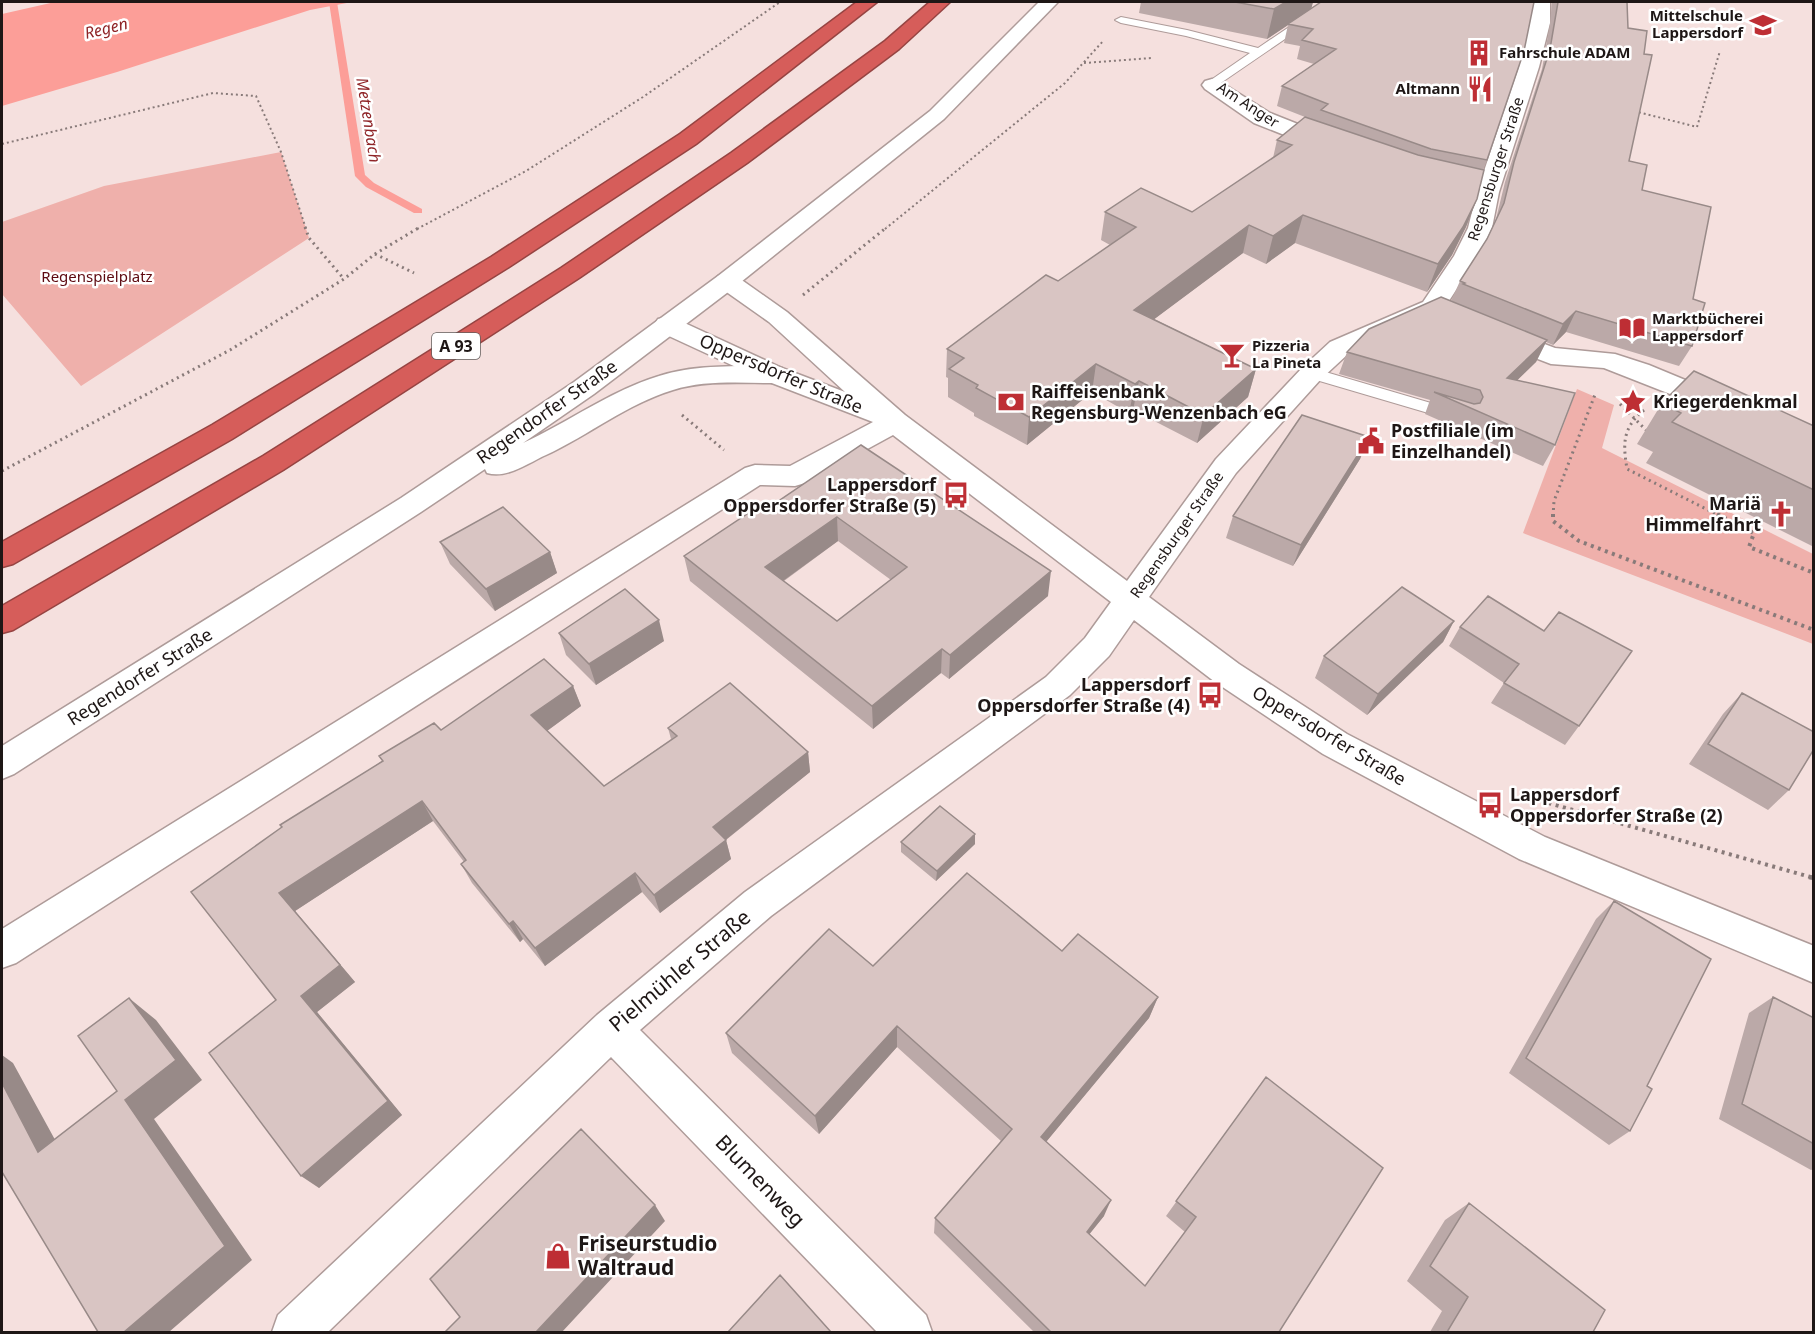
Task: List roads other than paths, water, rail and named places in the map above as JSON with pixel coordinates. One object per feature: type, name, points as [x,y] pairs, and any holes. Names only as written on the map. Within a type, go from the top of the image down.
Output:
[{"type":"highway","name":"A 93","points":[[2,556],[222,432],[500,262],[688,139],[868,2]]},
{"type":"highway","name":"A 93","points":[[2,621],[273,463],[570,273],[739,158],[892,45],[941,2]]},
{"type":"street","name":"Regendorfer Straße","points":[[2,764],[411,505],[584,388],[727,281],[937,115],[1048,2]]},
{"type":"street","name":"Regensburger Straße","points":[[1097,647],[1226,466],[1312,373],[1339,348],[1453,316],[1466,256],[1480,228],[1478,190],[1529,67],[1540,23],[1541,2]]},
{"type":"street","name":"Am Anger","points":[[1212,85],[1262,118],[1353,154]]},
{"type":"street","name":"Oppersdorfer Straße","points":[[727,281],[778,317],[895,422],[1227,673],[1335,744],[1471,818],[1542,852],[1814,965]]},
{"type":"street","points":[[1453,316],[1551,356],[1606,360],[1640,370],[1742,413]]},
{"type":"street","name":"Oppersdorfer Straße","points":[[667,326],[773,374],[895,422]]},
{"type":"street","points":[[411,505],[547,443],[625,399],[668,381],[702,376],[773,374]]},
{"type":"street","points":[[2,950],[755,476],[795,476],[895,422]]},
{"type":"street","name":"Pielmühler Straße","points":[[295,1332],[611,1029],[758,904],[1058,686],[1097,647]]},
{"type":"street","name":"Blumenweg","points":[[611,1029],[909,1332]]},
{"type":"lane","name":"Am Anger","points":[[1212,85],[1333,2]]},
{"type":"lane","points":[[1121,20],[1187,33],[1259,52]]},
{"type":"lane","points":[[1312,373],[1463,418]]},
{"type":"water","name":"Regen","points":[[55,2],[352,2],[310,10],[2,106],[2,14]]},
{"type":"waterway","name":"Metzenbach","points":[[333,2],[360,176],[370,185],[418,211]]},
{"type":"place","name":"Mittelschule Lappersdorf","points":[[1763,25]]},
{"type":"place","name":"Fahrschule ADAM","points":[[1479,53]]},
{"type":"place","name":"Altmann","points":[[1480,89]]},
{"type":"place","name":"Marktbücherei Lappersdorf","points":[[1632,328]]},
{"type":"place","name":"Pizzeria La Pineta","points":[[1232,355]]},
{"type":"place","name":"Raiffeisenbank Regensburg-Wenzenbach eG","points":[[1011,402]]},
{"type":"place","name":"Kriegerdenkmal","points":[[1633,402]]},
{"type":"place","name":"Postfiliale (im Einzelhandel)","points":[[1371,441]]},
{"type":"place","name":"Lappersdorf Oppersdorfer Straße (5)","points":[[956,495]]},
{"type":"place","name":"Mariä Himmelfahrt","points":[[1781,514]]},
{"type":"place","name":"Lappersdorf Oppersdorfer Straße (4)","points":[[1210,695]]},
{"type":"place","name":"Lappersdorf Oppersdorfer Straße (2)","points":[[1490,805]]},
{"type":"place","name":"Friseurstudio Waltraud","points":[[558,1256]]},
{"type":"park label","name":"Regenspielplatz","points":[[97,277]]}]
